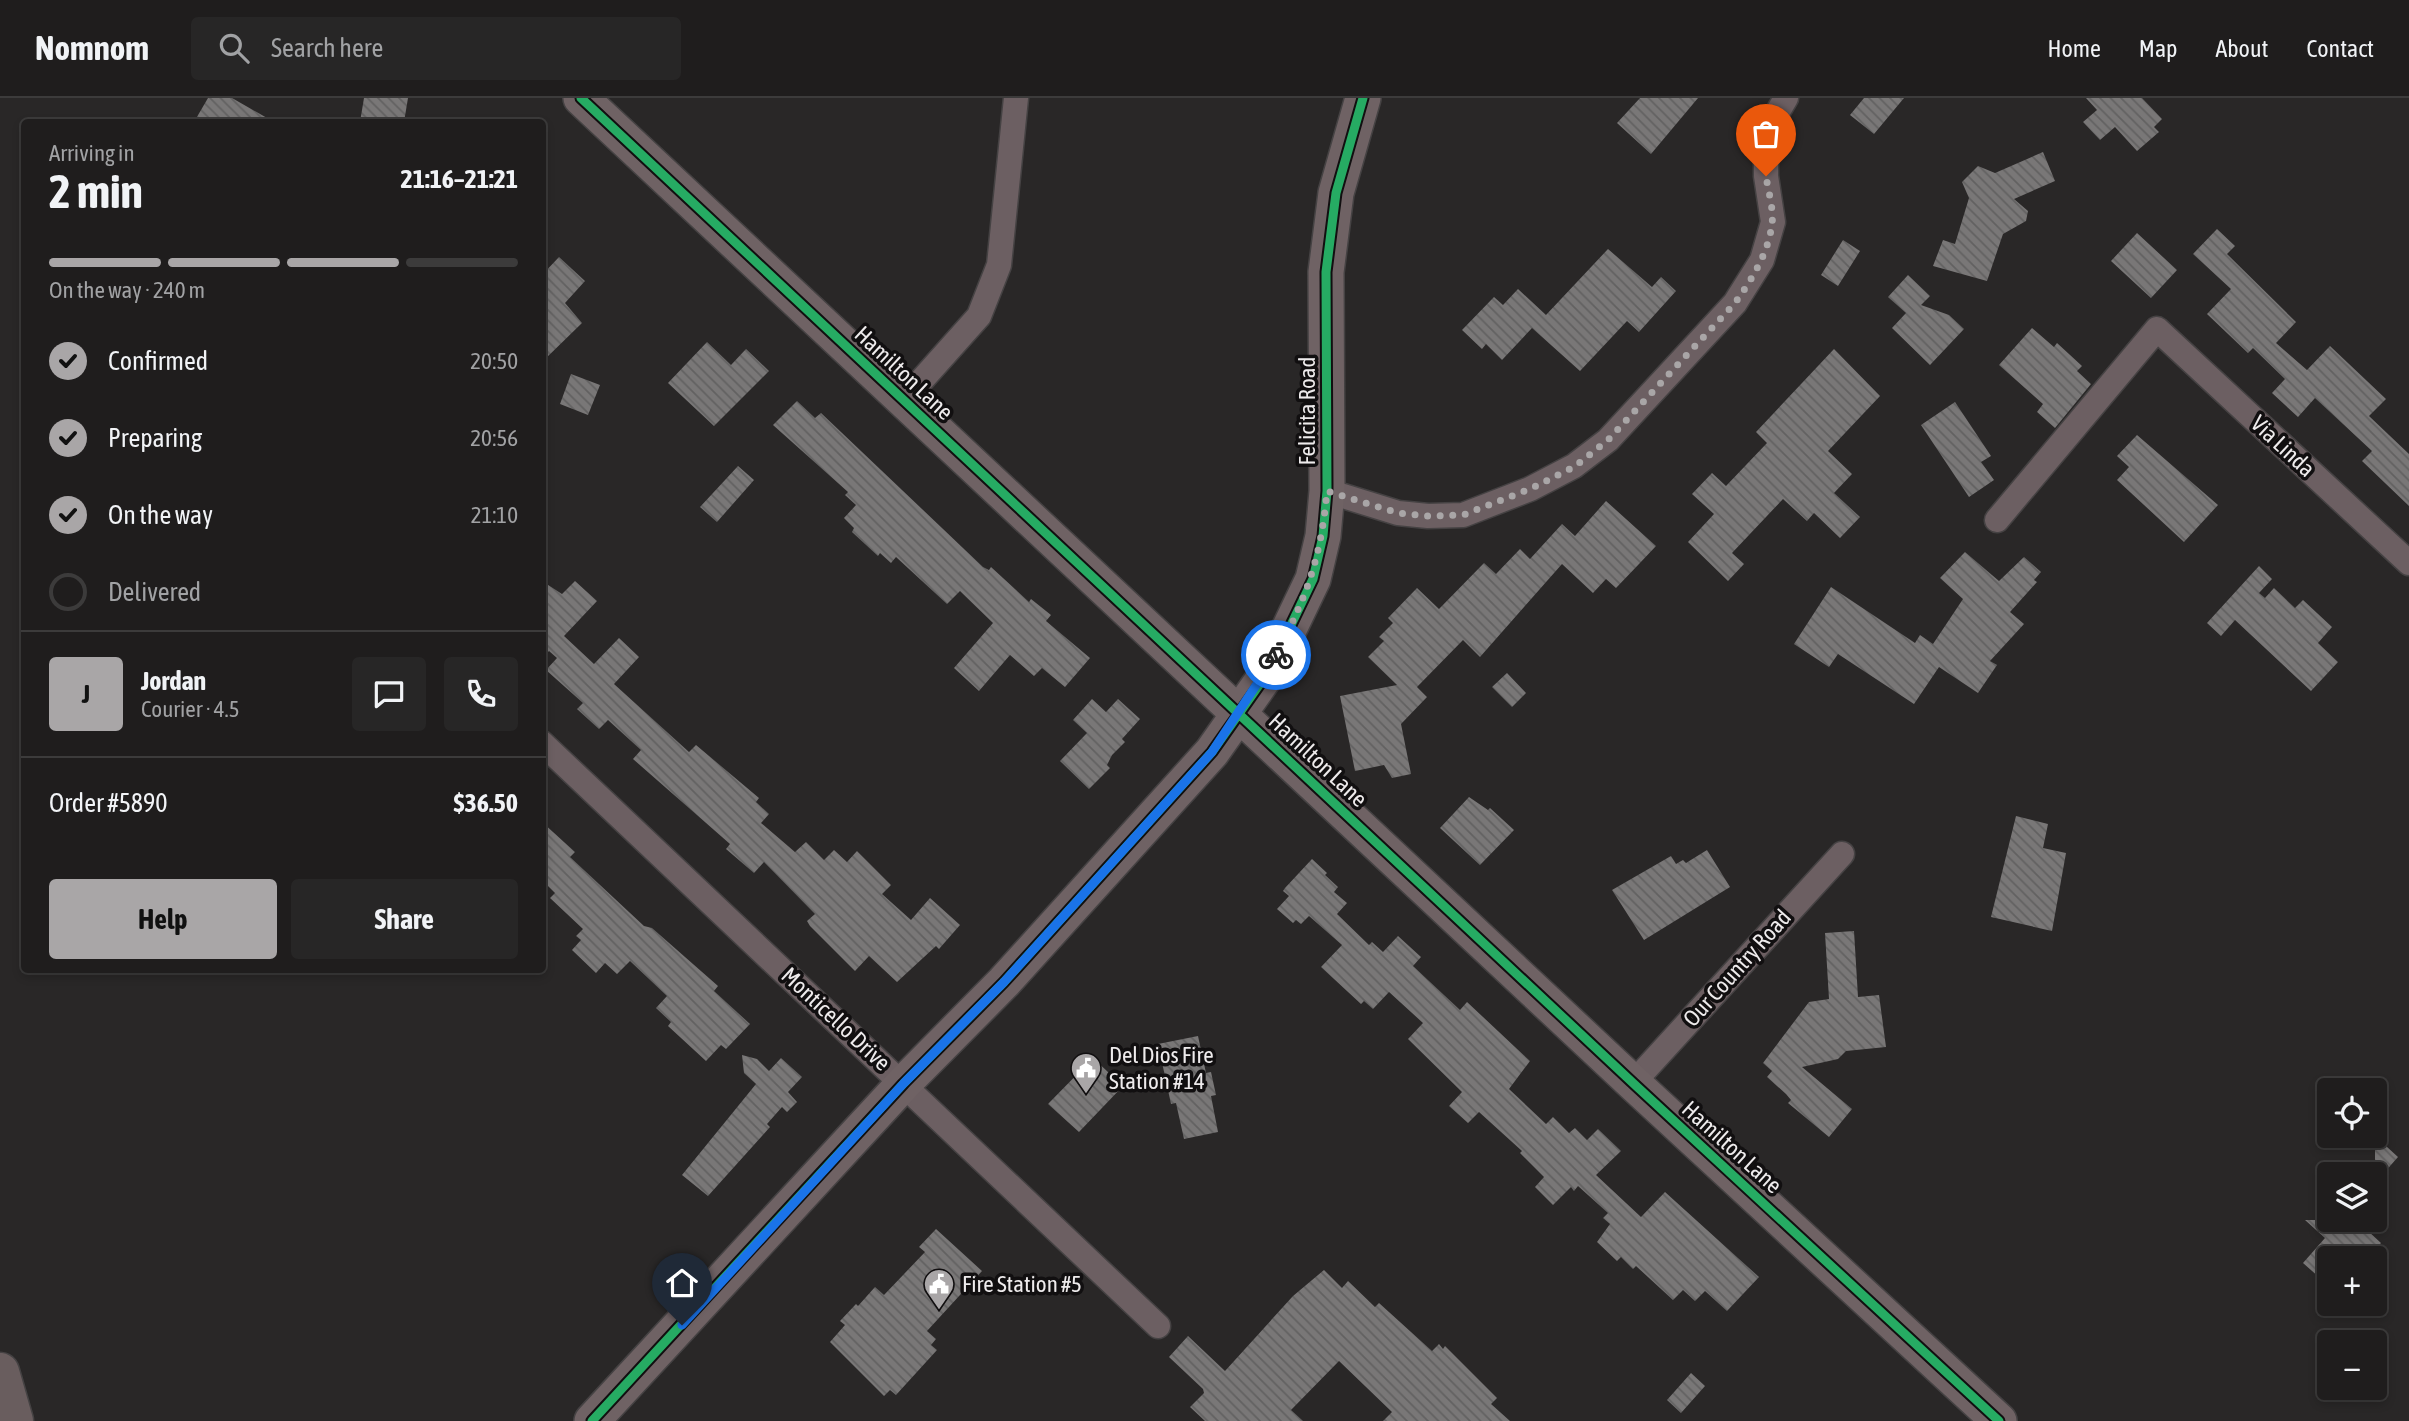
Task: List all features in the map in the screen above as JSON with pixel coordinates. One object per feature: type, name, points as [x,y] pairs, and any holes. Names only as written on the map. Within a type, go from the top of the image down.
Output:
[{"type":"highway","points":[[0,1371],[14,1421]]},
{"type":"street","name":"Hamilton Lane","points":[[581,98],[1633,1083],[1999,1421]]},
{"type":"street","points":[[904,400],[979,316],[999,265],[1016,98]]},
{"type":"street","name":"Felicita Road","points":[[592,1421],[904,1083],[1004,982],[1212,752],[1269,671],[1313,579],[1323,536],[1327,491],[1326,272],[1336,193],[1363,98]]},
{"type":"street","points":[[1327,491],[1398,513],[1463,515],[1530,489],[1574,467],[1608,440],[1735,303],[1762,260],[1773,222],[1766,176],[1766,132],[1786,98]]},
{"type":"street","name":"Via Linda","points":[[1997,520],[2157,329],[2409,563]]},
{"type":"street","name":"Monticello Drive","points":[[546,747],[1158,1326]]},
{"type":"street","name":"Our Country Road","points":[[1633,1083],[1842,853]]},
{"type":"building","points":[[208,98],[232,98],[269,119],[196,119]]},
{"type":"building","points":[[364,98],[408,98],[404,119],[360,119]]},
{"type":"building","points":[[1640,98],[1698,98],[1651,154],[1617,123]]},
{"type":"building","points":[[1864,98],[1904,98],[1874,134],[1850,115]]},
{"type":"building","points":[[2086,98],[2142,98],[2162,119],[2154,127],[2159,132],[2137,151],[2115,127],[2100,140],[2083,122],[2097,110]]},
{"type":"building","points":[[2043,152],[2055,181],[2014,199],[2028,211],[2026,221],[2003,234],[1987,281],[1933,266],[1943,240],[1955,244],[1969,198],[1962,182],[1978,166],[1995,173]]},
{"type":"building","points":[[2217,229],[2235,246],[2227,254],[2296,322],[2276,343],[2307,370],[2330,346],[2386,399],[2369,416],[2409,454],[2409,506],[2362,461],[2372,451],[2315,398],[2298,417],[2272,393],[2285,379],[2253,348],[2248,353],[2207,314],[2231,289],[2193,254]]},
{"type":"building","points":[[2137,233],[2177,270],[2151,298],[2111,261]]},
{"type":"building","points":[[1843,240],[1860,251],[1838,286],[1821,275]]},
{"type":"building","points":[[1608,249],[1652,287],[1661,277],[1676,291],[1639,332],[1627,321],[1580,371],[1532,328],[1502,360],[1486,344],[1482,349],[1462,330],[1494,297],[1503,305],[1518,289],[1546,315]]},
{"type":"building","points":[[559,257],[585,281],[565,303],[582,323],[546,358],[546,271]]},
{"type":"building","points":[[1908,275],[1930,296],[1921,305],[1949,315],[1964,329],[1930,365],[1892,328],[1906,313],[1888,297]]},
{"type":"building","points":[[2032,328],[2054,347],[2057,343],[2082,366],[2077,371],[2091,384],[2055,428],[2037,412],[2043,404],[1999,365]]},
{"type":"building","points":[[707,342],[731,365],[746,349],[769,371],[714,426],[668,383]]},
{"type":"building","points":[[1834,349],[1880,396],[1828,451],[1852,474],[1834,493],[1860,517],[1840,538],[1814,513],[1807,521],[1783,499],[1732,553],[1744,564],[1728,581],[1688,542],[1714,514],[1692,494],[1712,473],[1726,486],[1767,443],[1756,432]]},
{"type":"building","points":[[571,374],[600,385],[588,415],[560,404]]},
{"type":"building","points":[[797,401],[815,418],[821,413],[983,567],[989,570],[991,567],[1029,602],[1031,599],[1051,615],[1046,621],[1090,658],[1065,687],[1042,668],[1034,676],[1010,655],[979,691],[954,668],[993,623],[960,591],[947,604],[896,557],[891,563],[880,553],[878,556],[852,532],[854,528],[844,518],[856,505],[845,495],[848,492],[773,425]]},
{"type":"building","points":[[1955,402],[1991,456],[1981,462],[1994,480],[1969,497],[1921,425]]},
{"type":"building","points":[[2137,435],[2218,505],[2184,542],[2117,480],[2129,467],[2117,456]]},
{"type":"building","points":[[738,466],[754,480],[717,522],[700,507]]},
{"type":"building","points":[[1606,501],[1656,546],[1616,588],[1606,579],[1593,593],[1562,564],[1480,657],[1463,640],[1417,687],[1427,697],[1401,724],[1411,774],[1392,778],[1384,765],[1355,771],[1340,696],[1397,685],[1368,657],[1384,641],[1379,637],[1393,623],[1388,618],[1417,588],[1439,609],[1484,563],[1496,574],[1520,549],[1530,559],[1562,524],[1575,536]]},
{"type":"building","points":[[1965,552],[1999,581],[2024,557],[2041,572],[2034,580],[2037,582],[2010,612],[2024,624],[1990,661],[1997,665],[1978,693],[1939,667],[1914,704],[1838,654],[1829,667],[1794,644],[1831,587],[1915,643],[1920,635],[1933,644],[1963,599],[1940,578]]},
{"type":"building","points":[[2259,566],[2272,579],[2259,593],[2265,598],[2274,588],[2295,608],[2303,600],[2332,627],[2318,643],[2338,662],[2311,691],[2235,620],[2221,636],[2207,623]]},
{"type":"building","points":[[575,581],[597,601],[564,636],[594,664],[619,638],[639,657],[614,684],[689,752],[696,745],[759,798],[756,802],[769,814],[761,823],[795,852],[806,842],[824,860],[834,850],[847,862],[857,851],[891,885],[882,894],[911,920],[930,898],[960,925],[939,949],[936,946],[897,982],[869,956],[855,971],[810,926],[807,921],[815,914],[764,862],[754,873],[726,849],[730,844],[633,759],[641,750],[608,720],[599,729],[577,709],[583,703],[546,670],[557,658],[549,651],[546,654],[546,584],[562,594]]},
{"type":"building","points":[[1507,673],[1526,693],[1512,707],[1492,687]]},
{"type":"building","points":[[1092,699],[1106,712],[1118,699],[1140,719],[1122,739],[1125,742],[1112,755],[1107,765],[1110,768],[1089,789],[1060,761],[1087,733],[1073,720]]},
{"type":"building","points":[[1469,797],[1488,810],[1490,808],[1514,830],[1480,865],[1440,828]]},
{"type":"building","points":[[2016,816],[2048,824],[2043,848],[2066,853],[2052,931],[1991,917]]},
{"type":"building","points":[[546,826],[575,852],[570,857],[644,926],[652,928],[718,986],[714,991],[750,1024],[726,1049],[721,1045],[706,1061],[668,1026],[671,1022],[656,1008],[667,996],[630,961],[617,974],[605,963],[596,973],[572,950],[581,940],[576,936],[583,929],[550,898],[555,893],[546,884]]},
{"type":"building","points":[[1707,850],[1730,887],[1644,940],[1612,890],[1671,856],[1676,864],[1683,860],[1686,863]]},
{"type":"building","points":[[1312,859],[1338,887],[1334,892],[1347,903],[1337,914],[1369,945],[1372,942],[1383,952],[1398,936],[1421,957],[1413,966],[1460,1010],[1467,1002],[1530,1061],[1509,1089],[1546,1124],[1553,1117],[1569,1133],[1575,1128],[1587,1140],[1598,1129],[1621,1151],[1596,1175],[1641,1217],[1665,1192],[1759,1277],[1727,1311],[1705,1291],[1695,1301],[1683,1290],[1673,1300],[1636,1266],[1633,1269],[1621,1257],[1617,1261],[1597,1242],[1610,1224],[1603,1218],[1608,1213],[1578,1186],[1574,1191],[1571,1187],[1553,1205],[1535,1187],[1544,1177],[1520,1153],[1522,1151],[1479,1112],[1468,1123],[1449,1106],[1462,1092],[1408,1039],[1423,1023],[1389,992],[1373,1009],[1364,1001],[1361,1004],[1321,967],[1342,945],[1309,916],[1301,924],[1296,920],[1293,923],[1277,909],[1289,896],[1283,891],[1285,888]]},
{"type":"building","points":[[1854,931],[1858,997],[1879,995],[1886,1047],[1846,1051],[1838,1059],[1802,1067],[1852,1109],[1829,1137],[1788,1103],[1791,1100],[1767,1077],[1772,1071],[1763,1063],[1809,1002],[1829,999],[1825,933]]},
{"type":"building","points":[[1198,1036],[1206,1073],[1211,1072],[1216,1095],[1211,1096],[1218,1132],[1184,1139],[1176,1103],[1171,1104],[1158,1044]]},
{"type":"building","points":[[742,1055],[757,1059],[769,1071],[781,1058],[802,1077],[788,1092],[797,1102],[787,1112],[782,1107],[767,1124],[770,1127],[708,1196],[682,1175],[756,1084],[744,1073]]},
{"type":"building","name":"Del Dios Fire Station #14","points":[[1093,1058],[1123,1086],[1079,1132],[1048,1104]]},
{"type":"building","points":[[2387,1147],[2398,1157],[2387,1169],[2387,1162],[2375,1162],[2375,1148]]},
{"type":"building","points":[[2305,1220],[2317,1220],[2317,1231]]},
{"type":"building","points":[[936,1229],[982,1271],[927,1331],[936,1339],[931,1345],[937,1350],[896,1395],[890,1390],[884,1396],[830,1342],[845,1325],[840,1321],[856,1304],[858,1306],[875,1287],[884,1295],[925,1252],[919,1247]]},
{"type":"building","points":[[2318,1232],[2369,1232],[2381,1243],[2378,1246],[2318,1246],[2325,1238]]},
{"type":"building","points":[[2317,1247],[2317,1275],[2303,1263]]},
{"type":"building","points":[[1324,1270],[1342,1288],[1348,1281],[1375,1307],[1379,1303],[1432,1351],[1439,1344],[1443,1349],[1445,1346],[1497,1398],[1491,1404],[1510,1421],[1383,1421],[1392,1412],[1339,1361],[1291,1410],[1303,1421],[1205,1421],[1190,1407],[1204,1393],[1203,1389],[1169,1357],[1188,1336],[1225,1371],[1293,1296]]},
{"type":"building","points":[[1691,1373],[1705,1386],[1681,1413],[1667,1400]]},
{"type":"cycle path","points":[[581,98],[1633,1083],[1999,1421]]},
{"type":"cycle path","points":[[592,1421],[904,1083],[1004,982],[1212,752],[1269,671],[1313,579],[1323,536],[1327,491],[1326,272],[1336,193],[1363,98]]},
{"type":"way so far","points":[[1276,655],[1313,579],[1323,536],[1327,491],[1398,513],[1463,515],[1511,498],[1574,467],[1608,440],[1735,303],[1750,282],[1762,260],[1773,222],[1766,176]]},
{"type":"place","name":"Del Dios Fire Station #14","points":[[1086,1095]]},
{"type":"place","name":"Fire Station #5","points":[[939,1311]]},
{"type":"route","points":[[682,1325],[904,1083],[1004,982],[1154,813],[1212,752],[1269,671],[1276,655]]}]
